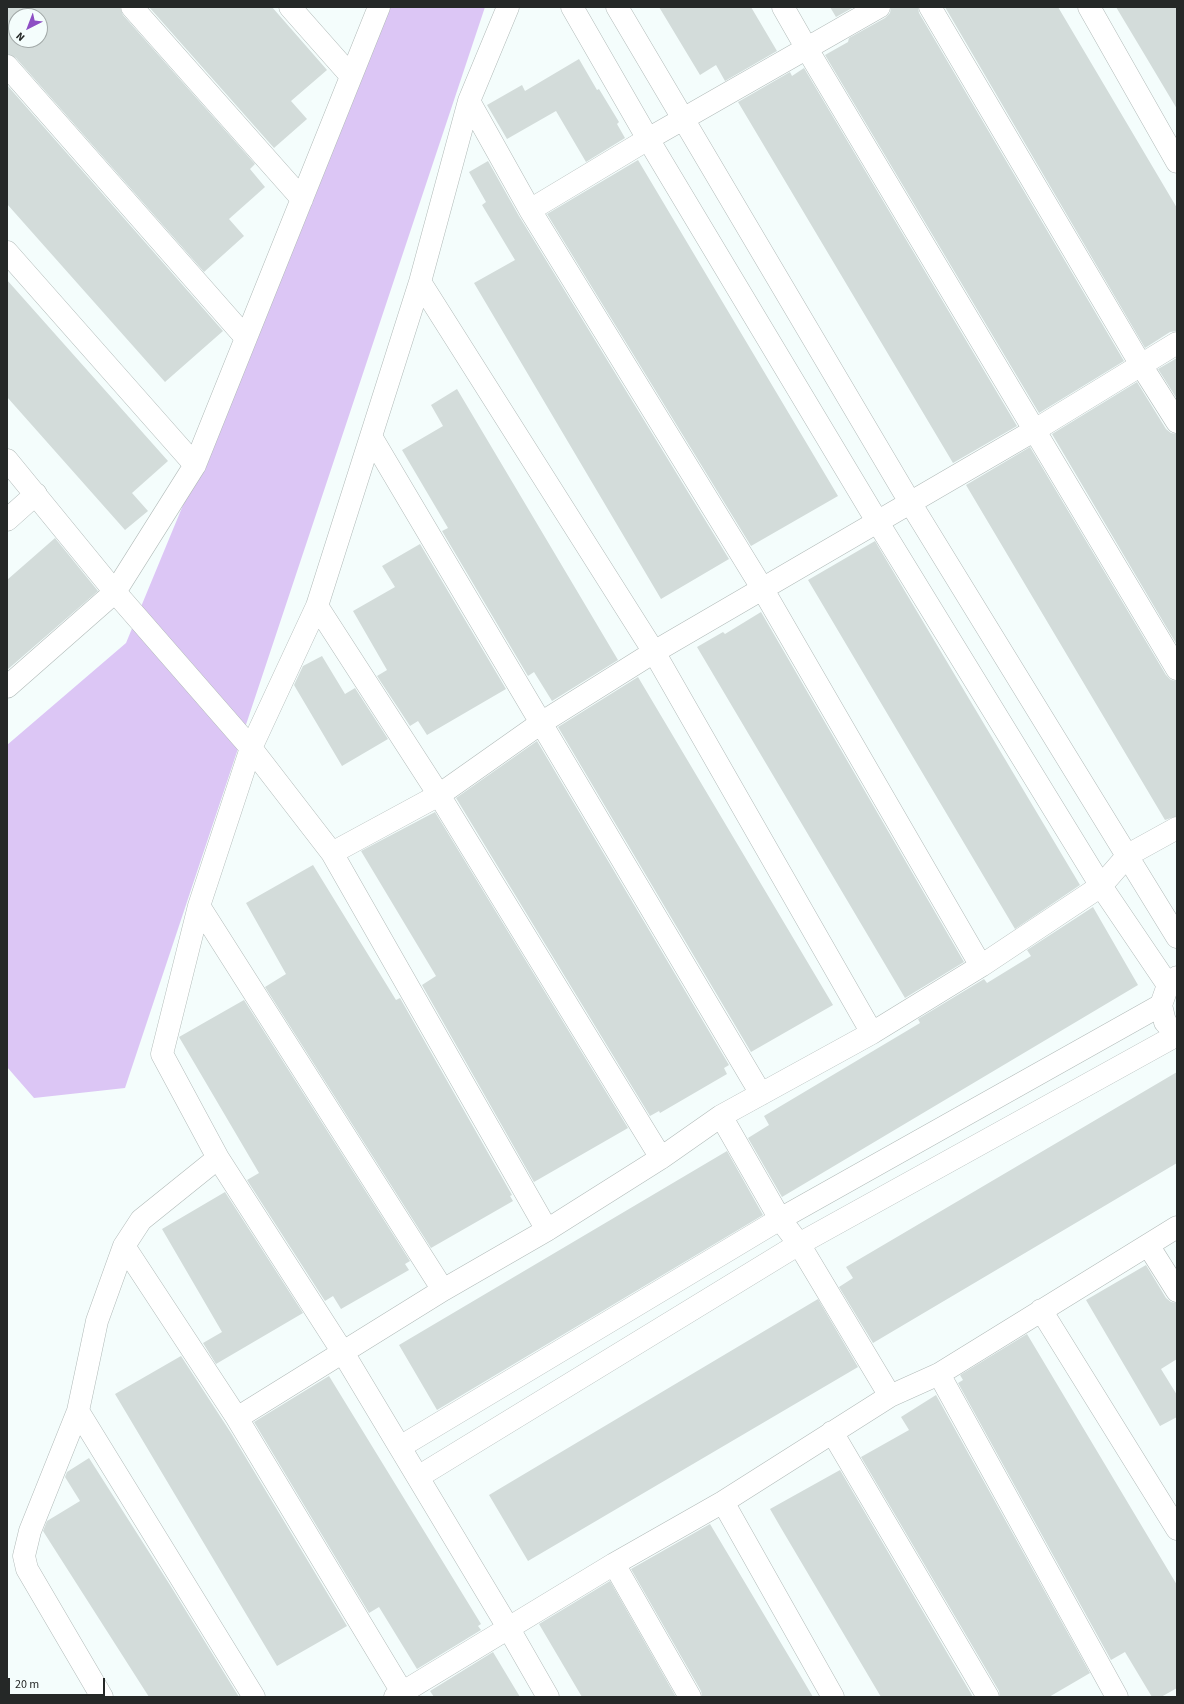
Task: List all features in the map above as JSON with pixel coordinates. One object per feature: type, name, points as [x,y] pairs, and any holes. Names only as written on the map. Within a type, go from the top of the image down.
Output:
[{"type":"street","points":[[132,7],[302,199]]},
{"type":"street","points":[[290,7],[351,76]]},
{"type":"street","points":[[7,688],[115,592],[195,465],[379,7]]},
{"type":"street","points":[[508,7],[469,101],[420,282],[372,438],[317,606],[251,748],[199,906],[162,1054],[218,1158],[342,1351],[509,1629],[548,1697]]},
{"type":"street","points":[[400,1447],[780,1219],[1161,1005],[1172,981],[1101,886],[877,521],[648,139],[572,7]]},
{"type":"street","points":[[617,7],[911,504],[1177,937]]},
{"type":"street","points":[[784,7],[807,49],[1036,430],[1177,669]]},
{"type":"street","points":[[530,210],[648,139],[684,120],[879,7]]},
{"type":"street","points":[[930,7],[1141,365],[1177,422]]},
{"type":"street","points":[[1089,7],[1177,162]]},
{"type":"street","points":[[7,66],[246,338]]},
{"type":"street","points":[[469,101],[530,210],[762,588],[981,966]]},
{"type":"street","points":[[7,252],[195,465]]},
{"type":"street","points":[[420,282],[654,652],[872,1033]]},
{"type":"street","points":[[332,853],[439,795],[541,723],[654,652],[877,521],[911,504],[1036,430],[1177,343]]},
{"type":"street","points":[[372,438],[761,1094]]},
{"type":"street","points":[[7,460],[115,592],[251,748],[332,853],[547,1230]]},
{"type":"street","points":[[7,520],[36,494]]},
{"type":"street","points":[[317,606],[439,795],[660,1158]]},
{"type":"street","points":[[237,1418],[342,1351],[547,1230],[660,1158],[721,1116],[872,1033],[981,966],[1101,886],[1128,856],[1177,828]]},
{"type":"street","points":[[199,906],[443,1290]]},
{"type":"street","points":[[418,1477],[799,1244],[1177,1035],[1165,1022],[1161,1005]]},
{"type":"street","points":[[721,1116],[780,1219],[799,1244],[890,1396]]},
{"type":"street","points":[[102,1697],[27,1569],[24,1556],[30,1531],[78,1411],[97,1321],[124,1246],[141,1220],[218,1158]]},
{"type":"street","points":[[124,1246],[237,1418],[401,1696],[614,1564],[723,1502],[890,1396],[938,1374],[1177,1227]]},
{"type":"street","points":[[1148,1245],[1177,1291]]},
{"type":"street","points":[[1041,1310],[1177,1529]]},
{"type":"street","points":[[938,1374],[1107,1694]]},
{"type":"street","points":[[78,1411],[254,1697]]},
{"type":"street","points":[[832,1432],[988,1697]]},
{"type":"street","points":[[723,1502],[833,1697]]},
{"type":"street","points":[[614,1564],[690,1697]]},
{"type":"shaded area","points":[[389,7],[485,7],[125,1088],[34,1098],[7,1067],[7,745],[126,643]]},
{"type":"building","points":[[7,7],[120,7],[123,15],[255,164],[250,169],[265,187],[229,219],[244,236],[204,272],[16,58],[7,54]]},
{"type":"building","points":[[149,7],[272,7],[327,70],[291,101],[307,119],[274,148]]},
{"type":"building","points":[[659,7],[751,7],[777,51],[725,81],[716,65],[700,75]]},
{"type":"building","points":[[830,7],[854,7],[836,17]]},
{"type":"building","points":[[891,7],[918,7],[919,13],[1124,361],[1039,413],[825,55],[848,42],[849,38],[885,18],[890,13]]},
{"type":"building","points":[[945,7],[1058,7],[1177,208],[1177,331],[1170,332],[1145,348]]},
{"type":"building","points":[[1116,7],[1177,7],[1177,109],[1146,57]]},
{"type":"building","points":[[579,59],[597,90],[599,89],[619,122],[617,124],[625,138],[586,162],[556,111],[507,139],[487,105],[522,85],[525,91]]},
{"type":"building","points":[[804,68],[1017,426],[953,463],[738,102],[790,72],[792,76]]},
{"type":"building","points":[[7,85],[223,331],[165,382],[7,204]]},
{"type":"building","points":[[638,160],[838,496],[751,546],[547,214]]},
{"type":"building","points":[[488,161],[519,216],[729,559],[661,599],[474,283],[515,260],[482,205],[486,202],[469,172]]},
{"type":"building","points":[[7,280],[168,461],[132,493],[148,511],[125,530],[7,397]]},
{"type":"building","points":[[1177,358],[1177,399],[1158,369]]},
{"type":"building","points":[[1137,382],[1166,429],[1171,433],[1177,434],[1177,645],[1052,434]]},
{"type":"building","points":[[457,389],[618,660],[552,701],[534,672],[528,676],[442,531],[448,528],[402,450],[443,426],[431,405]]},
{"type":"building","points":[[1030,447],[1166,675],[1171,680],[1177,681],[1177,816],[1165,820],[966,485]]},
{"type":"building","points":[[55,538],[98,591],[7,670],[7,580]]},
{"type":"building","points":[[875,541],[1080,885],[1015,929],[808,580]]},
{"type":"building","points":[[420,544],[506,689],[427,735],[418,721],[410,726],[377,676],[387,670],[353,611],[395,587],[382,566]]},
{"type":"building","points":[[761,612],[964,962],[905,998],[697,647],[723,632],[725,634]]},
{"type":"building","points":[[322,656],[345,694],[355,688],[388,739],[342,766],[294,685],[303,666]]},
{"type":"building","points":[[638,677],[833,1005],[751,1052],[558,727]]},
{"type":"building","points":[[537,741],[729,1065],[724,1068],[727,1074],[660,1113],[659,1111],[650,1116],[456,798]]},
{"type":"building","points":[[435,812],[628,1128],[534,1182],[422,985],[436,976],[361,851]]},
{"type":"building","points":[[313,865],[396,1000],[400,998],[512,1195],[510,1196],[513,1201],[431,1248],[265,987],[286,974],[246,903]]},
{"type":"building","points":[[1093,907],[1138,985],[782,1197],[748,1138],[769,1125],[764,1116],[920,1023],[918,1019],[984,979],[987,983],[1031,956],[1027,950]]},
{"type":"building","points":[[244,1000],[410,1261],[405,1264],[409,1270],[341,1309],[333,1296],[325,1301],[247,1180],[259,1173],[179,1037]]},
{"type":"building","points":[[1177,1072],[1177,1163],[873,1343],[839,1287],[853,1278],[846,1267]]},
{"type":"building","points":[[727,1151],[763,1215],[437,1410],[399,1345]]},
{"type":"building","points":[[225,1192],[303,1313],[216,1364],[203,1343],[222,1332],[162,1229]]},
{"type":"building","points":[[1146,1265],[1166,1298],[1171,1302],[1177,1303],[1177,1359],[1161,1369],[1177,1395],[1177,1417],[1160,1426],[1086,1300]]},
{"type":"building","points":[[818,1299],[858,1367],[528,1561],[489,1495]]},
{"type":"building","points":[[1027,1334],[1177,1585],[1177,1688],[1161,1697],[1152,1697],[1125,1652],[1111,1660],[958,1383],[963,1380],[960,1375]]},
{"type":"building","points":[[181,1356],[231,1433],[347,1626],[277,1666],[115,1394]]},
{"type":"building","points":[[329,1376],[481,1624],[478,1626],[481,1630],[417,1669],[379,1607],[369,1613],[254,1422]]},
{"type":"building","points":[[936,1395],[1090,1673],[1049,1697],[1000,1697],[999,1691],[861,1457],[909,1430],[901,1417]]},
{"type":"building","points":[[89,1458],[239,1697],[149,1697],[43,1531],[47,1521],[80,1501],[65,1477],[67,1472]]},
{"type":"building","points":[[840,1470],[973,1697],[881,1697],[781,1528],[770,1509]]},
{"type":"building","points":[[710,1524],[813,1697],[702,1697],[701,1691],[631,1569]]},
{"type":"building","points":[[610,1581],[676,1697],[582,1697],[539,1624]]},
{"type":"building","points":[[493,1652],[520,1697],[434,1697],[430,1691]]}]
